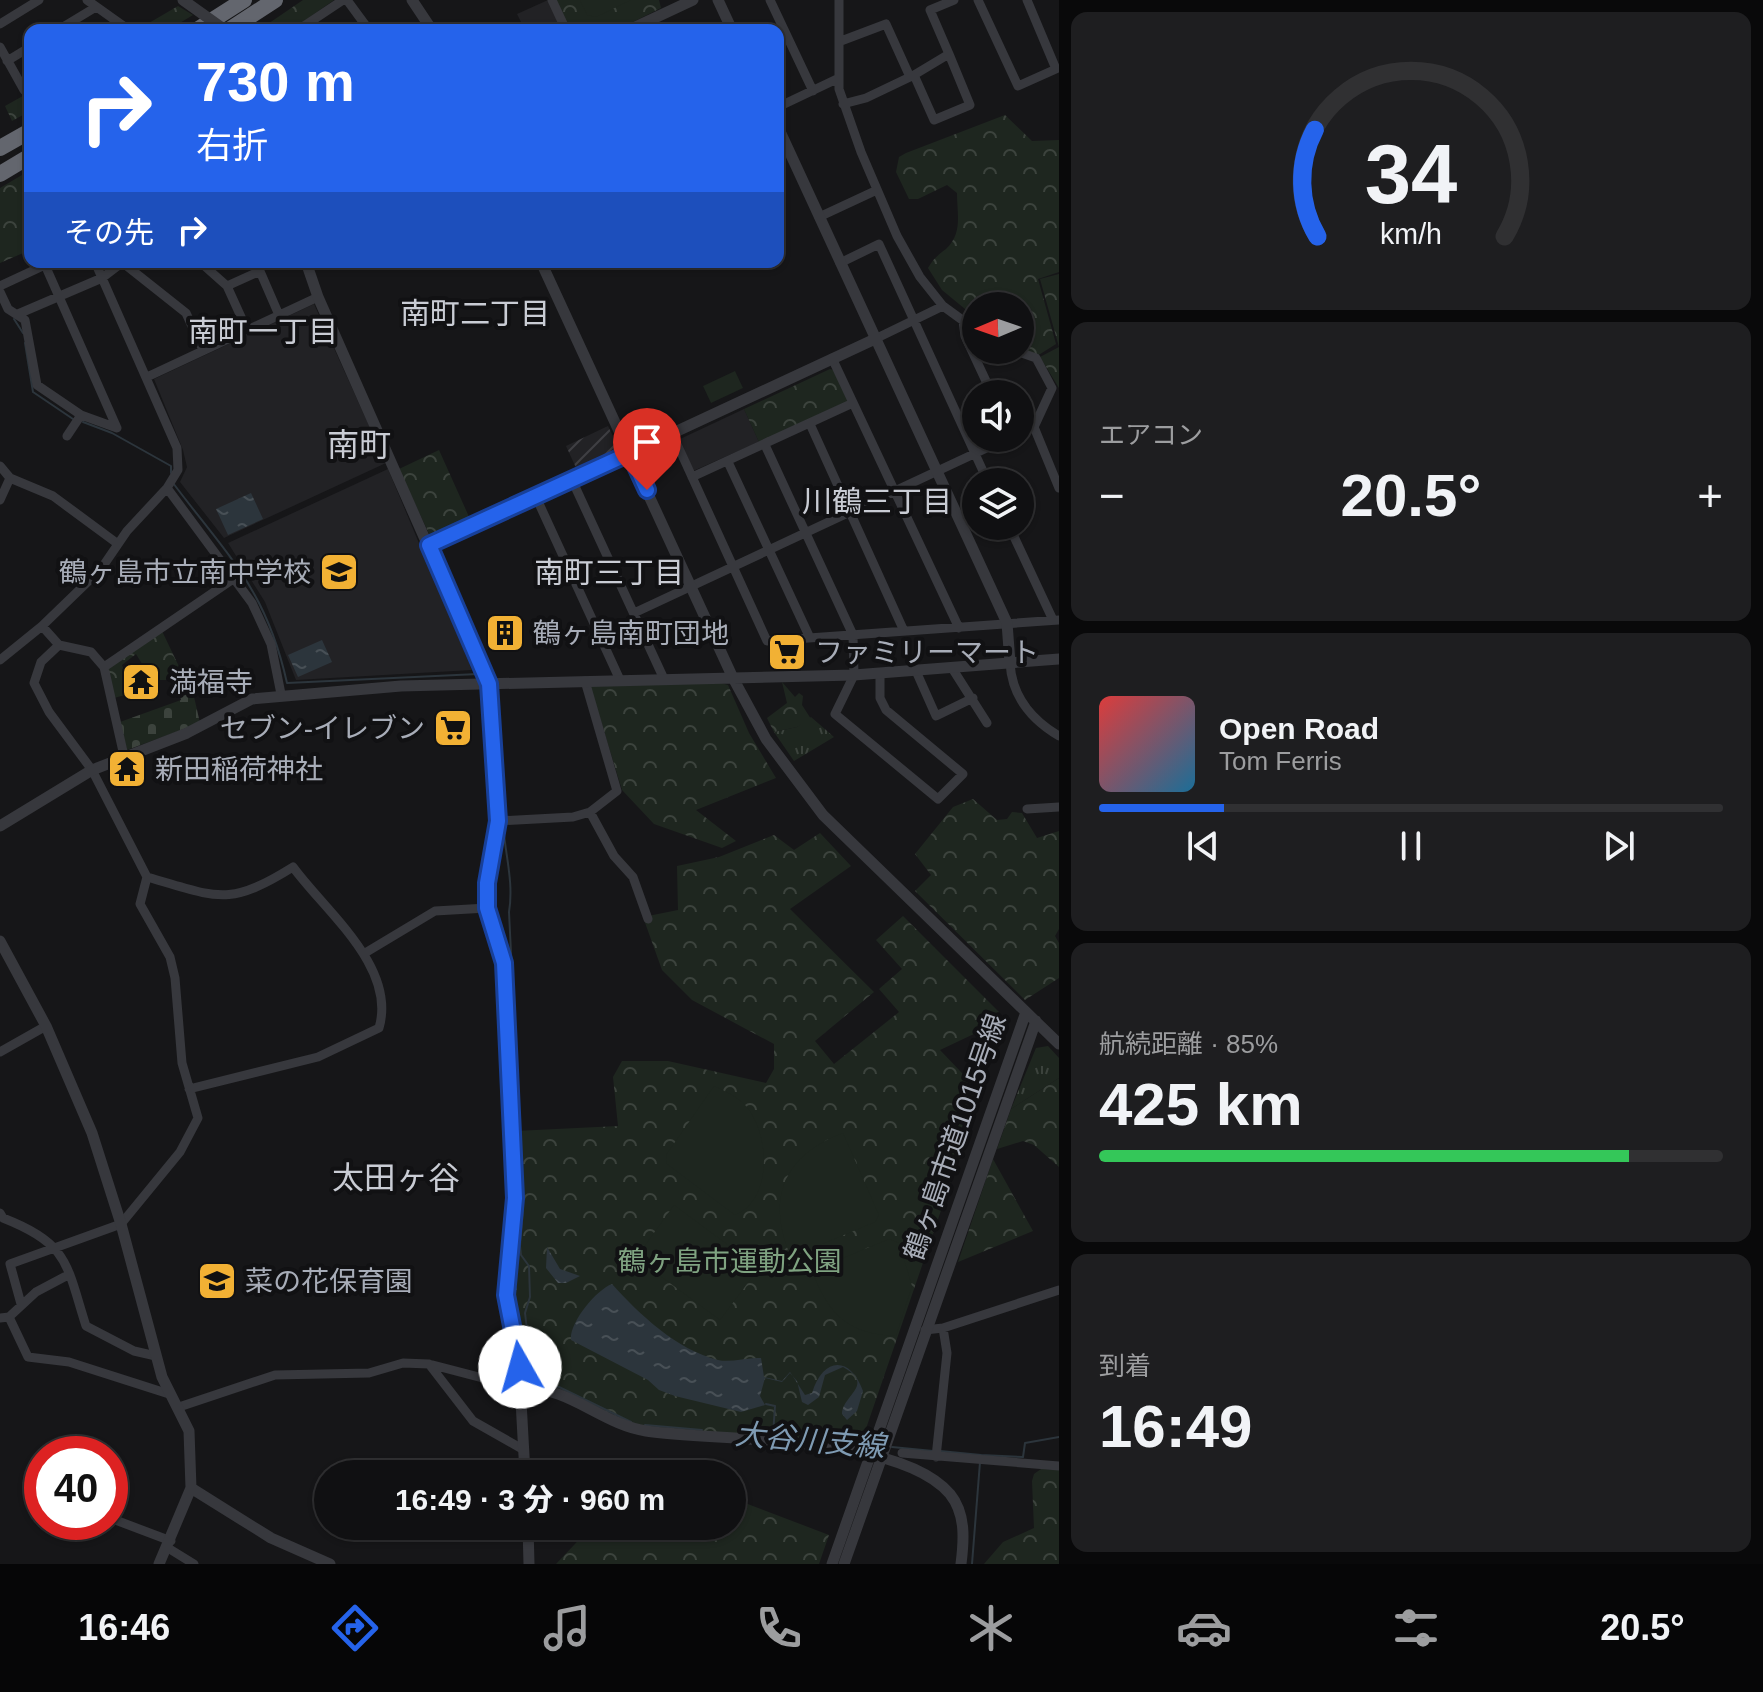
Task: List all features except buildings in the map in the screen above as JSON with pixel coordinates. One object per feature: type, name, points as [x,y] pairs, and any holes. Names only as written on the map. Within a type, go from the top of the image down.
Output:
[{"type":"highway","points":[[206,24],[244,0]]},
{"type":"highway","points":[[238,24],[275,0]]},
{"type":"highway","points":[[0,146],[24,134]]},
{"type":"highway","points":[[0,167],[24,156]]},
{"type":"highway","points":[[0,174],[24,157]]},
{"type":"street","points":[[0,24],[39,0]]},
{"type":"street","points":[[183,0],[219,24]]},
{"type":"street","points":[[307,24],[345,0],[364,24]]},
{"type":"street","points":[[412,0],[428,24]]},
{"type":"street","points":[[552,0],[563,24]]},
{"type":"street","points":[[642,24],[693,0]]},
{"type":"street","points":[[718,0],[729,24]]},
{"type":"street","points":[[770,0],[781,24]]},
{"type":"street","points":[[839,0],[839,78],[843,104],[877,190],[913,267],[943,306],[962,320]]},
{"type":"street","points":[[841,41],[886,24],[934,120],[970,105],[930,10],[954,0]]},
{"type":"street","points":[[978,0],[1018,86],[1056,69],[1027,0]]},
{"type":"street","points":[[66,24],[92,3],[121,24]]},
{"type":"street","points":[[784,30],[813,91]]},
{"type":"street","points":[[0,47],[24,90]]},
{"type":"street","points":[[7,61],[24,51]]},
{"type":"street","points":[[843,104],[866,98],[949,54]]},
{"type":"street","points":[[784,104],[839,78]]},
{"type":"street","points":[[784,140],[1007,623],[1015,687],[1029,715],[1059,736]]},
{"type":"street","points":[[819,217],[877,190]]},
{"type":"street","points":[[840,263],[879,244],[982,468]]},
{"type":"street","points":[[39,268],[0,289],[4,312],[18,314],[102,278],[115,268]]},
{"type":"street","points":[[18,314],[25,320],[37,385],[81,415],[117,428],[46,268]]},
{"type":"street","points":[[0,660],[42,626],[101,569],[178,470],[177,448],[98,268]]},
{"type":"street","points":[[130,268],[186,313],[203,350]]},
{"type":"street","points":[[207,268],[227,286],[247,330]]},
{"type":"street","points":[[227,286],[255,268]]},
{"type":"street","points":[[259,268],[279,315]]},
{"type":"street","points":[[308,268],[318,297],[487,677],[498,821],[487,883],[487,908],[504,963],[515,1198],[506,1295],[518,1346],[524,1460]]},
{"type":"street","name":"鶴ヶ島市道1015号線","points":[[544,268],[733,678],[766,739],[823,815],[1026,1012],[876,1457],[844,1564]]},
{"type":"street","points":[[147,377],[318,297]]},
{"type":"street","points":[[429,545],[943,306]]},
{"type":"street","points":[[832,358],[959,628]]},
{"type":"street","points":[[1034,359],[1055,393],[1034,427],[1059,488]]},
{"type":"street","points":[[692,477],[853,403]]},
{"type":"street","points":[[67,436],[81,415]]},
{"type":"street","points":[[810,424],[904,631]]},
{"type":"street","points":[[672,433],[767,641],[1056,620],[1016,540]]},
{"type":"street","points":[[765,445],[853,635],[854,675],[835,714],[938,799],[963,774],[886,710],[880,698],[880,674]]},
{"type":"street","points":[[634,613],[979,452]]},
{"type":"street","points":[[728,462],[810,638]]},
{"type":"street","points":[[0,466],[10,478],[53,496],[118,544]]},
{"type":"street","points":[[0,500],[10,478]]},
{"type":"street","points":[[572,480],[664,679]]},
{"type":"street","points":[[167,488],[236,577],[267,631],[281,694]]},
{"type":"street","points":[[536,497],[620,680]]},
{"type":"street","points":[[104,667],[236,577]]},
{"type":"street","points":[[42,626],[59,645],[91,652],[104,667],[124,756]]},
{"type":"street","points":[[21,1304],[10,1264],[58,1250],[121,1224],[180,1152],[198,1118],[182,1063],[175,978],[170,957],[140,904],[147,877],[92,770],[49,712],[34,683],[41,662],[59,645]]},
{"type":"street","points":[[0,826],[92,770],[187,733],[252,699],[281,694],[487,677],[585,681],[854,675],[1059,659]]},
{"type":"street","points":[[952,668],[987,723]]},
{"type":"street","points":[[916,671],[936,716],[973,698]]},
{"type":"street","points":[[498,821],[573,817],[590,812],[617,791],[585,681]]},
{"type":"street","points":[[1027,809],[1059,807]]},
{"type":"street","points":[[590,812],[614,856],[633,877],[648,919]]},
{"type":"street","points":[[147,877],[230,897],[255,890],[293,867],[315,898],[356,938],[365,953],[383,1014],[379,1028],[318,1057],[189,1089]]},
{"type":"street","points":[[365,953],[435,911],[487,908]]},
{"type":"street","points":[[0,941],[46,1026],[92,1133],[121,1224],[156,1356],[169,1394],[179,1407],[189,1431],[191,1488],[170,1545],[159,1564]]},
{"type":"street","points":[[1026,1012],[1059,1044]]},
{"type":"street","name":"鶴ヶ島市道1015号線","points":[[832,1564],[925,1330],[1036,1021]]},
{"type":"street","points":[[0,1052],[46,1026]]},
{"type":"street","points":[[0,1213],[3,1218],[43,1235],[58,1250],[86,1326],[134,1351],[156,1356]]},
{"type":"street","points":[[68,1275],[36,1292],[4,1318],[28,1357],[69,1362],[169,1394]]},
{"type":"street","points":[[925,1330],[943,1328],[1059,1290]]},
{"type":"street","points":[[936,1457],[947,1353],[943,1328]]},
{"type":"street","points":[[179,1407],[275,1375],[369,1373],[403,1363],[429,1364],[521,1388],[556,1392],[644,1431],[846,1448],[876,1457],[933,1480],[951,1495],[961,1515],[961,1564]]},
{"type":"street","points":[[429,1364],[473,1421],[524,1450]]},
{"type":"street","points":[[902,1453],[1059,1466]]},
{"type":"street","points":[[191,1488],[271,1538],[330,1564]]},
{"type":"street","points":[[128,1526],[170,1545],[194,1564]]},
{"type":"street","points":[[528,1540],[529,1564]]},
{"type":"shaded area","points":[[548,0],[559,24],[522,24],[517,14]]},
{"type":"shaded area","points":[[314,304],[386,463],[224,538],[180,482],[187,467],[183,450],[154,379]]},
{"type":"shaded area","points":[[744,409],[759,442],[693,471],[680,439]]},
{"type":"shaded area","points":[[608,426],[619,449],[616,454],[578,472],[566,446]]},
{"type":"shaded area","name":"鶴ヶ島市立南中学校","points":[[388,469],[472,670],[296,680],[265,602],[228,543]]},
{"type":"green space","points":[[303,0],[334,0],[300,24],[268,24]]},
{"type":"green space","points":[[556,0],[659,0],[661,8],[629,24],[567,24]]},
{"type":"green space","points":[[580,0],[631,0],[596,17],[587,15]]},
{"type":"green space","points":[[178,6],[193,15],[178,24],[147,24]]},
{"type":"green space","points":[[24,95],[24,114],[12,121],[5,106]]},
{"type":"green space","points":[[1005,115],[1032,141],[1059,140],[1059,272],[1038,279],[1056,344],[1037,356],[1034,355],[1034,292],[962,292],[962,306],[942,290],[928,268],[955,236],[957,193],[947,185],[918,199],[909,199],[896,172],[899,157]]},
{"type":"green space","points":[[22,175],[24,179],[24,253],[0,263],[0,188]]},
{"type":"green space","points":[[1059,274],[1059,347],[1040,279]]},
{"type":"green space","points":[[1059,347],[1059,388],[1040,357]]},
{"type":"green space","points":[[830,369],[848,401],[759,442],[744,409]]},
{"type":"green space","points":[[735,371],[743,388],[711,403],[703,386]]},
{"type":"green space","points":[[439,450],[470,519],[431,538],[399,469]]},
{"type":"green space","points":[[162,631],[183,675],[175,680],[152,680],[136,654],[122,665],[132,693],[114,698],[106,667]]},
{"type":"green space","points":[[782,682],[795,697],[799,693],[803,696],[802,705],[811,719],[797,727],[774,732],[767,718],[787,703]]},
{"type":"green space","points":[[590,685],[728,685],[749,733],[776,778],[696,810],[736,841],[722,848],[654,824],[622,790]]},
{"type":"green space","name":"満福寺","points":[[192,688],[200,723],[127,750],[120,722],[181,700],[179,692]]},
{"type":"green space","points":[[811,717],[834,737],[794,761],[774,732],[797,727]]},
{"type":"green space","points":[[973,799],[997,820],[1007,819],[1012,812],[1022,813],[1037,838],[1059,831],[1059,929],[1055,936],[1059,943],[1059,978],[1025,1000],[915,891],[931,875],[915,854],[953,807]]},
{"type":"green space","name":"鶴ヶ島市運動公園","points":[[820,833],[851,866],[790,909],[874,992],[815,1041],[834,1064],[899,1012],[879,989],[902,969],[876,940],[903,916],[999,1012],[978,1032],[940,1050],[980,1092],[979,1100],[860,1446],[636,1427],[531,1383],[512,1288],[516,1131],[618,1126],[613,1077],[622,1061],[668,1061],[766,1083],[774,1069],[774,1044],[692,1000],[662,970],[643,917],[678,910],[677,866],[719,857],[774,835],[794,850]]},
{"type":"green space","points":[[1048,1046],[1059,1058],[1059,1078],[1011,1109],[1036,1048]]},
{"type":"green space","points":[[1059,1078],[1059,1167],[1034,1145],[1023,1141],[997,1149],[1011,1109]]},
{"type":"green space","points":[[714,1086],[746,1106],[760,1133],[763,1149],[762,1181],[756,1196],[735,1215],[667,1164],[666,1155]]},
{"type":"green space","points":[[843,1133],[879,1215],[875,1222],[791,1257],[780,1217],[785,1182],[806,1154]]},
{"type":"green space","points":[[993,1159],[1033,1231],[958,1262]]},
{"type":"green space","points":[[674,1205],[759,1268],[720,1320],[636,1258]]},
{"type":"green space","points":[[889,1239],[899,1243],[912,1286],[896,1336],[865,1331],[842,1319],[826,1299],[812,1271]]},
{"type":"green space","points":[[1041,1469],[1059,1470],[1059,1564],[984,1564],[1003,1542],[1034,1528],[1032,1481],[1034,1474]]},
{"type":"green space","points":[[746,1503],[829,1535],[819,1564],[556,1564],[579,1540],[746,1540]]},
{"type":"water","points":[[251,493],[263,519],[228,535],[216,509]]},
{"type":"water","points":[[322,640],[332,662],[298,677],[288,655]]},
{"type":"water","points":[[547,1247],[560,1269],[580,1276],[566,1283],[558,1283],[546,1268]]},
{"type":"water","points":[[612,1284],[647,1319],[688,1348],[723,1361],[761,1358],[764,1377],[782,1381],[790,1372],[793,1376],[790,1373],[782,1382],[765,1378],[760,1396],[765,1405],[741,1412],[659,1390],[648,1380],[571,1340],[574,1325],[585,1308]]},
{"type":"water","points":[[837,1365],[844,1366],[851,1371],[863,1391],[857,1411],[847,1420],[842,1414],[843,1407],[857,1385],[852,1373],[843,1367],[825,1375],[819,1397],[808,1405],[802,1402],[798,1384],[805,1395],[812,1393],[823,1372]]},
{"type":"waterway","name":"大谷川支線","points":[[14,319],[23,333]]},
{"type":"waterway","name":"大谷川支線","points":[[25,343],[33,392],[73,419]]},
{"type":"waterway","name":"大谷川支線","points":[[83,422],[112,433],[171,466],[171,473]]},
{"type":"waterway","name":"大谷川支線","points":[[173,483],[243,575],[268,622],[287,683],[478,674]]},
{"type":"waterway","name":"大谷川支線","points":[[496,688],[502,793]]},
{"type":"waterway","name":"大谷川支線","points":[[503,824],[509,868],[521,1157]]},
{"type":"waterway","points":[[522,1171],[522,1184]]},
{"type":"waterway","points":[[523,1209],[520,1246],[521,1255],[529,1266],[530,1297],[525,1313],[533,1380]]},
{"type":"waterway","name":"大谷川支線","points":[[546,1385],[559,1387],[631,1422]]},
{"type":"waterway","points":[[766,1404],[775,1406],[773,1435]]},
{"type":"waterway","name":"大谷川支線","points":[[645,1425],[702,1430]]},
{"type":"waterway","points":[[981,1455],[1023,1457],[1025,1443],[1059,1437]]},
{"type":"waterway","name":"大谷川支線","points":[[824,1441],[870,1445]]},
{"type":"waterway","name":"大谷川支線","points":[[892,1447],[933,1451]]},
{"type":"waterway","name":"大谷川支線","points":[[940,1451],[981,1455]]},
{"type":"waterway","name":"大谷川支線","points":[[972,1564],[980,1462]]},
{"type":"place","name":"鶴ヶ島市立南中学校","points":[[339,572]]},
{"type":"place","name":"鶴ヶ島南町団地","points":[[505,633]]},
{"type":"place","name":"ファミリーマート","points":[[787,652]]},
{"type":"place","name":"満福寺","points":[[141,682]]},
{"type":"place","name":"セブン-イレブン","points":[[453,728]]},
{"type":"place","name":"新田稲荷神社","points":[[127,769]]},
{"type":"place","name":"菜の花保育園","points":[[217,1281]]},
{"type":"district","name":"南町二丁目","points":[[475,313]]},
{"type":"district","name":"南町一丁目","points":[[263,331]]},
{"type":"district","name":"南町","points":[[359,445]]},
{"type":"district","name":"川鶴三丁目","points":[[877,501]]},
{"type":"district","name":"南町三丁目","points":[[609,572]]},
{"type":"district","name":"太田ヶ谷","points":[[396,1178]]},
{"type":"route","points":[[520,1367],[513,1317],[506,1295],[515,1198],[504,963],[499,938],[487,908],[487,883],[498,821],[489,684],[429,545],[630,453],[647,490]]}]
